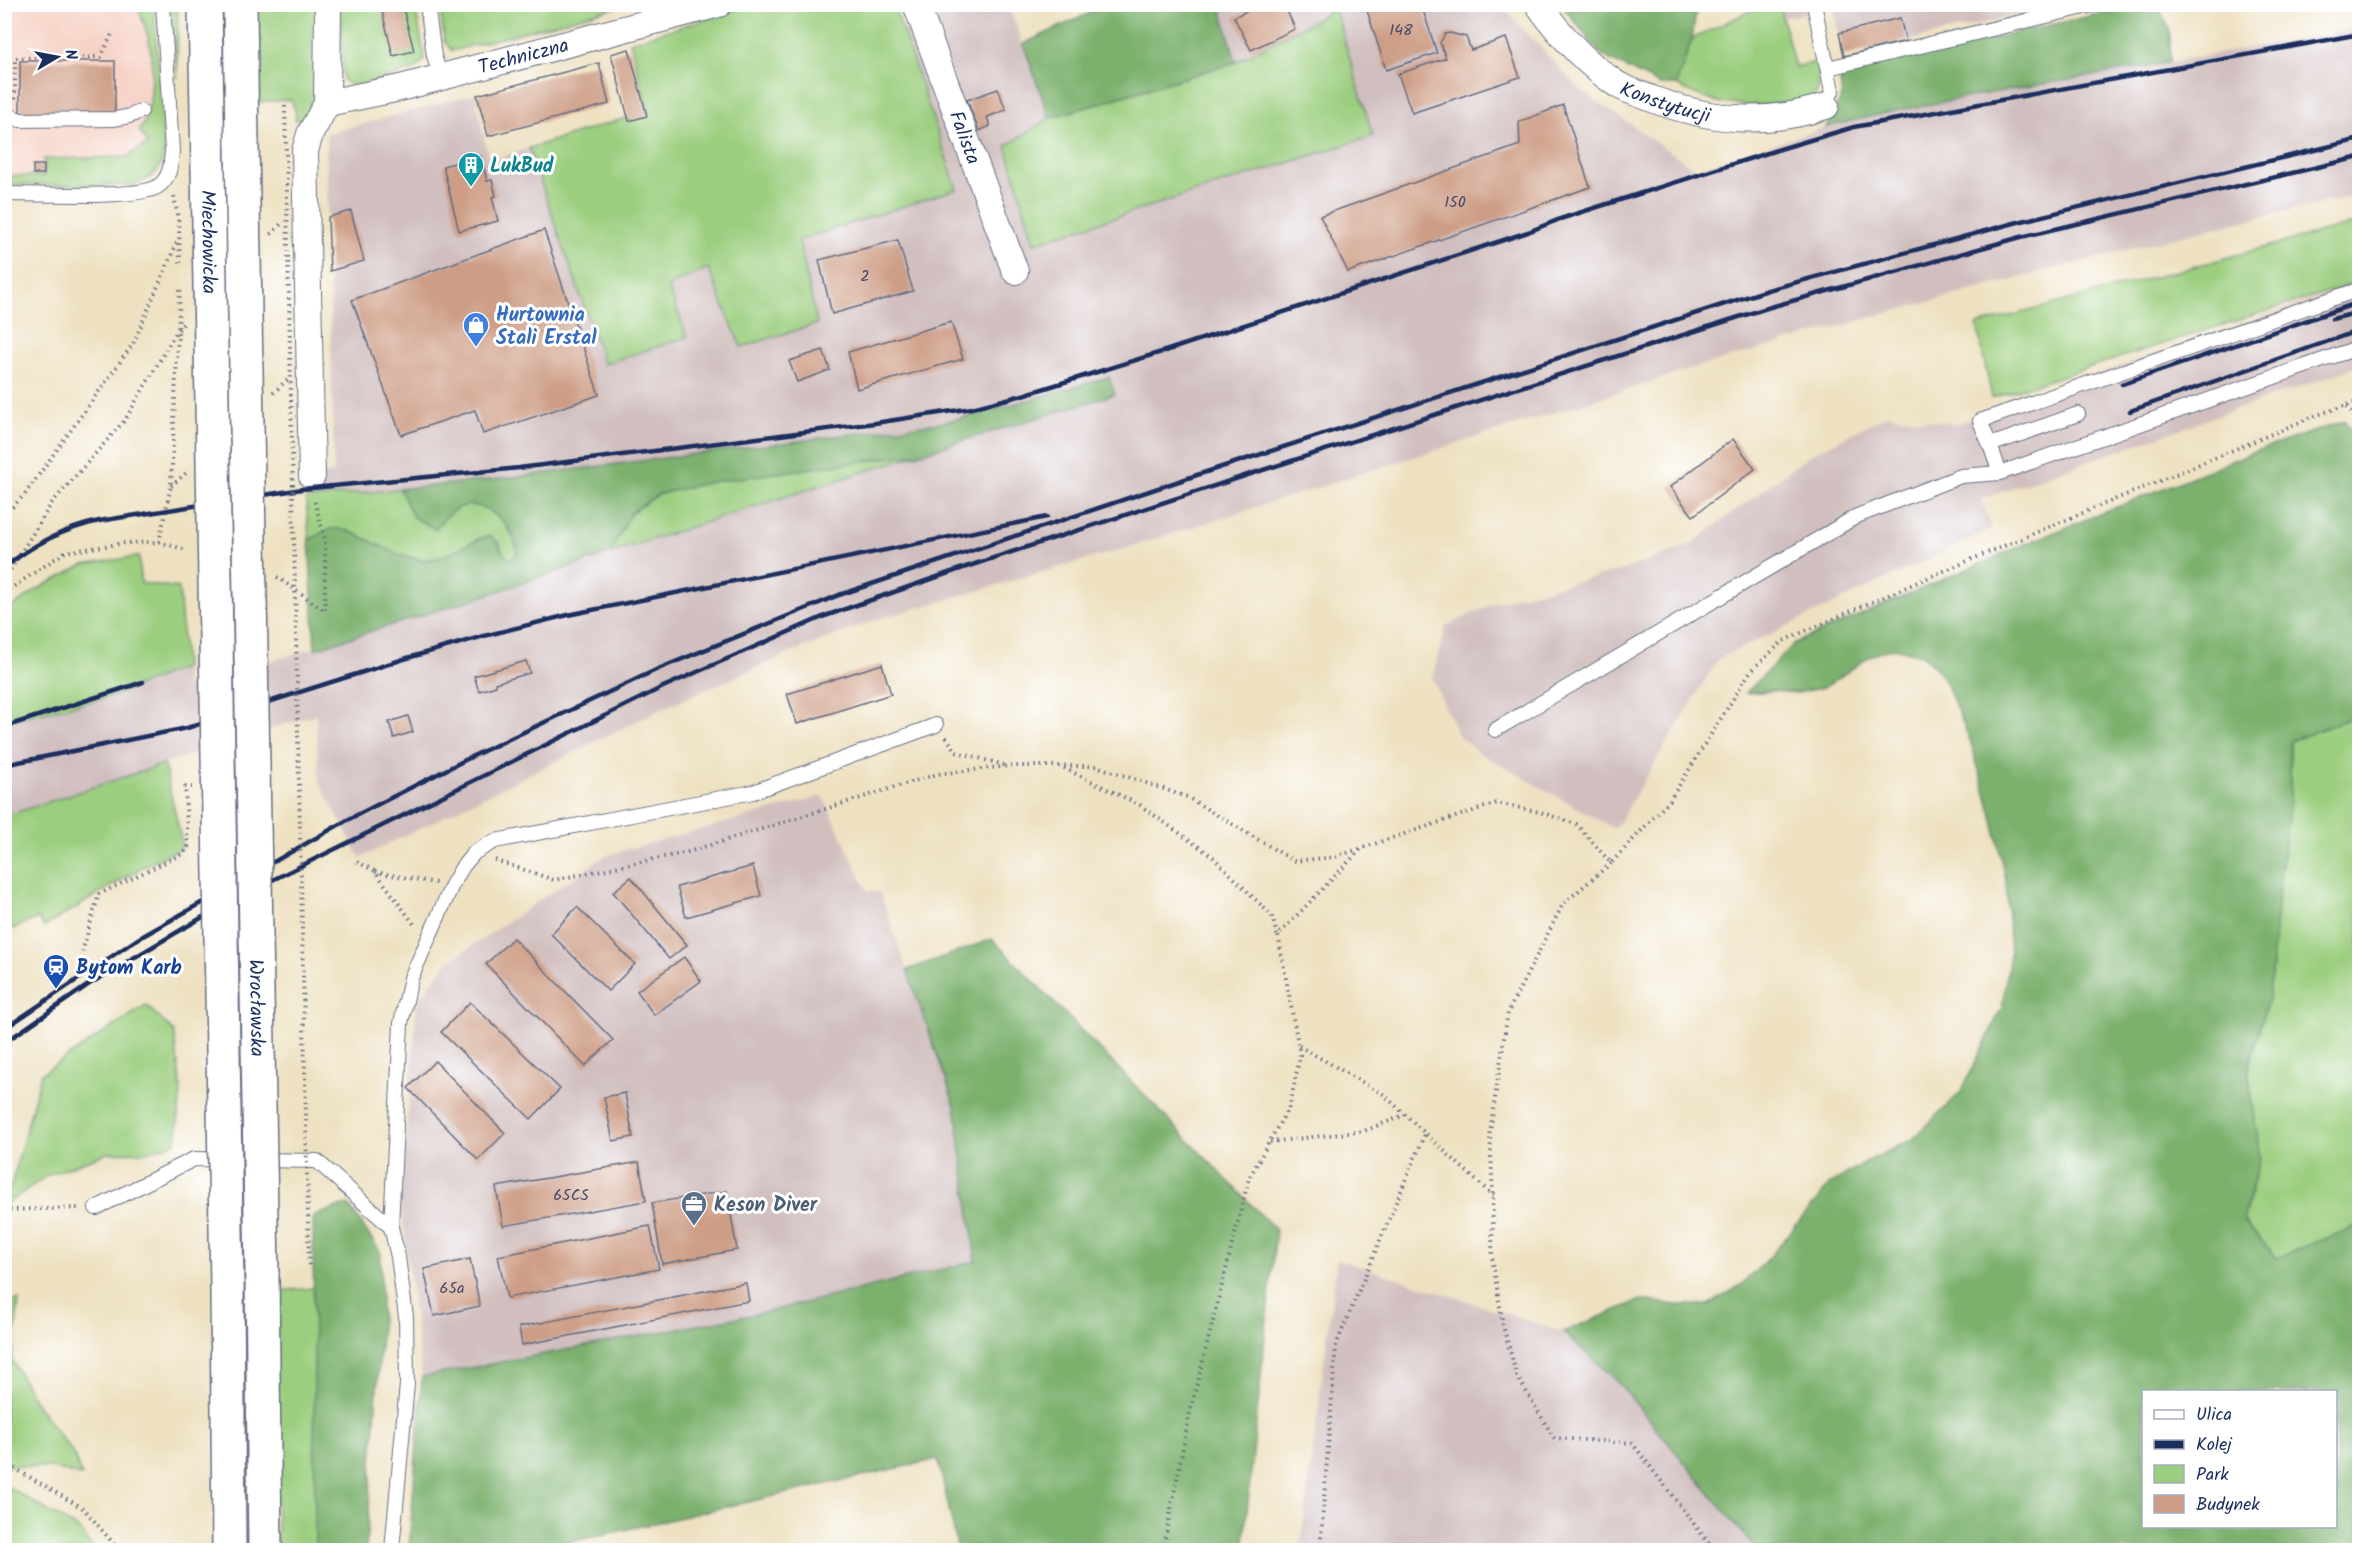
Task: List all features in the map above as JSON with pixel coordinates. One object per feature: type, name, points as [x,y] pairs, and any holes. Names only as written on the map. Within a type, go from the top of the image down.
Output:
[{"type":"main road","name":"Miechowicka","points":[[205,4],[212,480]]},
{"type":"main road","name":"Miechowicka","points":[[240,4],[246,465]]},
{"type":"main road","name":"Wrocławska","points":[[246,465],[262,1273],[265,1551]]},
{"type":"main road","name":"Wrocławska","points":[[212,480],[227,1287],[229,1551]]},
{"type":"street","points":[[312,476],[305,151],[310,134],[327,103],[328,4]]},
{"type":"street","name":"Techniczna","points":[[327,103],[441,77],[719,4]]},
{"type":"street","name":"Falista","points":[[916,4],[1016,272]]},
{"type":"street","name":"Konstytucji","points":[[1538,4],[1553,25],[1581,56],[1620,86],[1677,108],[1730,120],[1801,115],[1826,106]]},
{"type":"lane","points":[[4,194],[135,194],[156,188],[164,181],[169,172],[172,151],[163,4]]},
{"type":"lane","points":[[427,4],[434,56],[441,77]]},
{"type":"lane","points":[[1814,4],[1832,92],[1826,106]]},
{"type":"lane","points":[[1828,68],[2051,10],[2097,4]]},
{"type":"lane","points":[[9,116],[116,119],[141,111]]},
{"type":"lane","points":[[2000,473],[1980,421],[2360,289]]},
{"type":"lane","points":[[1495,730],[1857,516],[1961,476],[2000,473],[2360,347]]},
{"type":"lane","points":[[1990,445],[2078,414]]},
{"type":"lane","points":[[392,1551],[407,1384],[406,1317],[392,1227],[400,1023],[411,978],[452,885],[463,866],[475,852],[495,841],[753,792],[936,725]]},
{"type":"lane","points":[[96,1208],[194,1159],[317,1161],[392,1227]]},
{"type":"path","points":[[9,116],[15,111],[15,58],[101,57],[112,34]]},
{"type":"path","points":[[285,106],[309,1267]]},
{"type":"path","points":[[169,172],[179,224],[180,267]]},
{"type":"path","points":[[4,516],[25,494],[133,344],[179,236]]},
{"type":"path","points":[[4,593],[65,552],[125,543],[159,542],[171,486],[180,288]]},
{"type":"path","points":[[4,580],[52,503],[125,420],[177,331]]},
{"type":"path","points":[[1714,1551],[1632,1443],[1554,1438],[1517,1376],[1503,1326],[1492,1257],[1493,1196],[1490,1131],[1508,1012],[1563,904],[1611,863],[1670,800],[1750,672],[1783,641],[2117,498],[2360,401]]},
{"type":"path","points":[[2347,405],[2360,426]]},
{"type":"path","points":[[936,725],[957,752],[1009,766]]},
{"type":"path","points":[[475,852],[554,880],[688,852],[938,774],[1009,766],[1096,766],[1187,797],[1294,861],[1335,857],[1497,804],[1533,810],[1576,824],[1611,863]]},
{"type":"path","points":[[1061,766],[1140,805],[1213,857],[1272,916],[1278,935],[1300,1055],[1290,1105],[1249,1178],[1190,1412],[1163,1551]]},
{"type":"path","points":[[82,952],[99,894],[184,853],[189,847],[185,795]]},
{"type":"path","points":[[1278,935],[1361,849]]},
{"type":"path","points":[[357,862],[375,871],[452,885]]},
{"type":"path","points":[[375,871],[427,941]]},
{"type":"path","points":[[1298,1045],[1383,1094],[1493,1196]]},
{"type":"path","points":[[1269,1142],[1364,1131],[1405,1115]]},
{"type":"path","points":[[1320,1551],[1336,1345],[1425,1134]]},
{"type":"path","points":[[4,1210],[96,1208]]},
{"type":"path","points":[[4,1462],[84,1509],[119,1551]]},
{"type":"shaded area","points":[[970,4],[1008,5],[1051,118],[1236,62],[1220,5],[1500,4],[1578,88],[1695,169],[1826,127],[1899,109],[2359,28],[2359,195],[2187,234],[1872,317],[1698,367],[1127,548],[875,620],[797,650],[657,711],[360,858],[319,781],[316,714],[5,816],[4,721],[113,696],[185,667],[185,688],[536,581],[610,553],[1052,414],[1024,402],[938,423],[492,480],[306,499],[306,477],[334,473],[326,134],[475,94],[489,161],[902,30]]},
{"type":"shaded area","points":[[2056,4],[2057,6],[1844,56],[1833,7],[1783,18],[1779,5]]},
{"type":"shaded area","points":[[4,5],[154,5],[164,150],[162,165],[149,180],[133,185],[5,185]]},
{"type":"shaded area","points":[[2359,283],[2359,366],[1981,499],[1992,529],[1718,659],[1615,829],[1476,751],[1458,735],[1432,678],[1446,626],[1497,602],[1623,570],[1690,545],[1810,455],[1887,415],[1956,424]]},
{"type":"shaded area","points":[[823,796],[867,891],[880,893],[955,1106],[976,1261],[767,1312],[422,1377],[400,1202],[417,1002],[447,963],[605,856]]},
{"type":"shaded area","points":[[1337,1259],[1563,1332],[1616,1380],[1757,1550],[1300,1550]]},
{"type":"green space","points":[[440,4],[625,5],[452,51],[444,41]]},
{"type":"green space","points":[[137,5],[154,5],[164,150],[159,168],[151,177],[133,185],[5,185],[4,176],[44,176],[44,159],[126,157],[148,144],[139,130],[144,123],[150,102],[151,55],[148,36]]},
{"type":"green space","points":[[171,5],[178,5],[177,79]]},
{"type":"green space","points":[[254,5],[324,5],[324,80],[307,122],[295,120],[296,113],[291,100],[253,102]]},
{"type":"green space","points":[[341,5],[415,5],[425,60],[414,70],[353,87],[343,80]]},
{"type":"green space","points":[[751,5],[894,5],[957,189],[799,240],[817,324],[741,347],[708,268],[668,286],[687,337],[604,364],[529,148],[648,111],[630,42]]},
{"type":"green space","points":[[1092,5],[1220,5],[1236,62],[1050,118],[1023,44],[1094,11]]},
{"type":"green space","points":[[1562,5],[1697,5],[1692,39],[1676,85],[1660,85],[1601,55]]},
{"type":"green space","points":[[1762,5],[1779,5],[1795,67],[1816,62],[1820,83],[1818,90],[1811,97],[1800,102],[1768,106],[1734,104],[1706,99],[1676,85],[1692,39]]},
{"type":"green space","points":[[2138,5],[2158,5],[2170,31],[2170,62],[1954,100],[1826,127],[1842,96],[1839,73]]},
{"type":"green space","points":[[1335,9],[1373,136],[1034,243],[1006,146],[1050,118],[1236,62]]},
{"type":"green space","points":[[2359,222],[2359,282],[1992,398],[1977,325]]},
{"type":"green space","points":[[1109,377],[1115,394],[922,453],[710,482],[659,494],[631,513],[610,553],[500,591],[315,649],[309,540],[325,531],[340,529],[351,532],[414,559],[435,559],[491,536],[510,560],[517,554],[513,536],[508,527],[492,512],[474,505],[460,507],[448,515],[435,529],[413,517],[400,489],[492,480],[938,423],[975,415]]},
{"type":"green space","points":[[2345,421],[2360,447],[2359,715],[2290,741],[2290,799],[2269,995],[2248,1068],[2260,1158],[2243,1220],[2277,1258],[2359,1225],[2359,1550],[1757,1550],[1616,1380],[1563,1332],[1641,1300],[1676,1305],[1709,1305],[1741,1285],[1769,1258],[1829,1185],[1864,1163],[1913,1139],[1961,1092],[2002,1007],[2010,954],[2006,880],[1991,811],[1970,740],[1939,671],[1922,655],[1894,648],[1872,655],[1825,687],[1798,693],[1771,691],[1746,693],[1795,643],[2035,540],[2256,451]]},
{"type":"green space","points":[[922,453],[610,553],[631,513],[659,494],[710,482]]},
{"type":"green space","points":[[400,489],[413,517],[435,529],[448,515],[460,507],[474,505],[492,512],[507,527],[516,545],[517,554],[510,560],[504,557],[499,542],[480,538],[446,556],[425,560],[390,552],[347,530],[331,529],[309,540],[306,499]]},
{"type":"green space","points":[[139,556],[141,583],[179,588],[185,667],[113,696],[5,721],[5,612],[38,589],[83,565]]},
{"type":"green space","points":[[2359,715],[2359,1225],[2277,1258],[2243,1220],[2260,1158],[2248,1068],[2269,995],[2290,799],[2290,741]]},
{"type":"green space","points":[[164,764],[183,847],[146,865],[44,927],[38,918],[5,932],[5,816]]},
{"type":"green space","points":[[992,939],[1276,1230],[1243,1550],[958,1550],[938,1459],[535,1550],[409,1550],[422,1377],[767,1312],[976,1261],[955,1106],[907,970]]},
{"type":"green space","points":[[146,1005],[174,1032],[181,1089],[176,1143],[146,1152],[107,1153],[48,1175],[6,1204],[41,1074]]},
{"type":"green space","points":[[348,1204],[381,1253],[381,1333],[366,1550],[315,1550],[313,1216]]},
{"type":"green space","points":[[315,1288],[315,1550],[277,1550],[274,1291]]},
{"type":"green space","points":[[19,1300],[12,1360],[37,1405],[73,1453],[82,1476],[48,1467],[5,1466],[5,1303]]},
{"type":"green space","points":[[5,1485],[80,1530],[94,1550],[5,1550]]},
{"type":"building","points":[[389,4],[402,4],[414,51],[393,56],[381,7]]},
{"type":"building","points":[[1261,4],[1284,4],[1295,29],[1251,50],[1234,17]]},
{"type":"building","points":[[1365,4],[1421,4],[1437,53],[1386,70]]},
{"type":"building","points":[[1900,18],[1906,41],[1844,56],[1839,33]]},
{"type":"building","points":[[1445,34],[1466,37],[1471,50],[1506,38],[1520,77],[1412,113],[1398,74],[1446,58],[1440,43]]},
{"type":"building","points":[[629,49],[647,116],[629,121],[611,54]]},
{"type":"building","points":[[20,61],[115,61],[115,114],[20,114]]},
{"type":"building","points":[[599,63],[609,104],[488,136],[477,95]]},
{"type":"building","points":[[998,89],[1006,110],[987,117],[990,126],[979,131],[967,100]]},
{"type":"building","points":[[1563,105],[1590,187],[1348,272],[1320,216],[1520,145],[1519,122]]},
{"type":"building","name":"LukBud","points":[[481,156],[487,181],[492,180],[496,196],[492,197],[498,221],[459,231],[443,166]]},
{"type":"building","points":[[33,165],[44,165],[44,174],[33,174]]},
{"type":"building","points":[[351,211],[364,261],[330,271],[328,217]]},
{"type":"building","name":"Hurtownia Stali Erstal","points":[[544,230],[599,395],[483,434],[475,410],[401,435],[352,300]]},
{"type":"building","points":[[898,240],[913,291],[832,314],[819,260]]},
{"type":"building","points":[[951,322],[963,359],[857,389],[848,352]]},
{"type":"building","points":[[823,350],[830,370],[797,382],[789,361]]},
{"type":"building","points":[[1733,439],[1755,469],[1693,516],[1670,487]]},
{"type":"building","points":[[526,661],[530,673],[495,683],[496,686],[479,691],[474,676]]},
{"type":"building","points":[[882,664],[891,694],[797,724],[787,694]]},
{"type":"building","points":[[408,716],[413,732],[394,738],[389,722]]},
{"type":"building","points":[[753,866],[761,896],[686,917],[677,887]]},
{"type":"building","points":[[631,877],[687,945],[669,959],[613,892]]},
{"type":"building","points":[[577,907],[635,964],[608,991],[551,934]]},
{"type":"building","points":[[513,938],[613,1040],[585,1066],[486,964]]},
{"type":"building","points":[[684,957],[701,981],[654,1015],[637,991]]},
{"type":"building","points":[[470,1002],[560,1089],[531,1119],[441,1032]]},
{"type":"building","points":[[435,1061],[505,1133],[478,1160],[408,1088]]},
{"type":"building","points":[[625,1093],[633,1137],[613,1141],[604,1097]]},
{"type":"building","points":[[639,1162],[646,1201],[503,1226],[496,1187]]},
{"type":"building","name":"Keson Diver","points":[[727,1191],[737,1250],[662,1264],[652,1203]]},
{"type":"building","points":[[650,1226],[659,1269],[507,1298],[498,1256]]},
{"type":"building","points":[[470,1259],[480,1306],[434,1316],[424,1269]]},
{"type":"building","points":[[746,1283],[749,1301],[522,1345],[519,1327]]},
{"type":"railway","points":[[4,568],[49,539],[73,528],[99,521],[302,489],[519,468],[875,423],[972,408],[1023,395],[1168,350],[1528,232],[1560,219],[1854,127],[2360,34]]},
{"type":"railway","points":[[4,1029],[136,940],[351,818],[473,756],[658,669],[839,595],[1200,474],[1768,290],[2018,222],[2360,139]]},
{"type":"railway","points":[[4,1043],[91,983],[230,901],[663,687],[825,616],[966,567],[1767,308],[2021,237],[2360,157]]},
{"type":"railway","points":[[2122,384],[2360,302]]},
{"type":"railway","points":[[2332,319],[2360,312]]},
{"type":"railway","points":[[2130,411],[2360,330]]},
{"type":"railway","points":[[4,765],[187,728],[404,659],[568,615],[1047,517]]},
{"type":"railway","points":[[4,727],[143,682]]},
{"type":"place","name":"LukBud","points":[[471,188]]},
{"type":"place","name":"Hurtownia Stali Erstal","points":[[476,348]]},
{"type":"place","name":"Bytom Karb","points":[[56,990]]},
{"type":"place","name":"Keson Diver","points":[[694,1227]]}]
